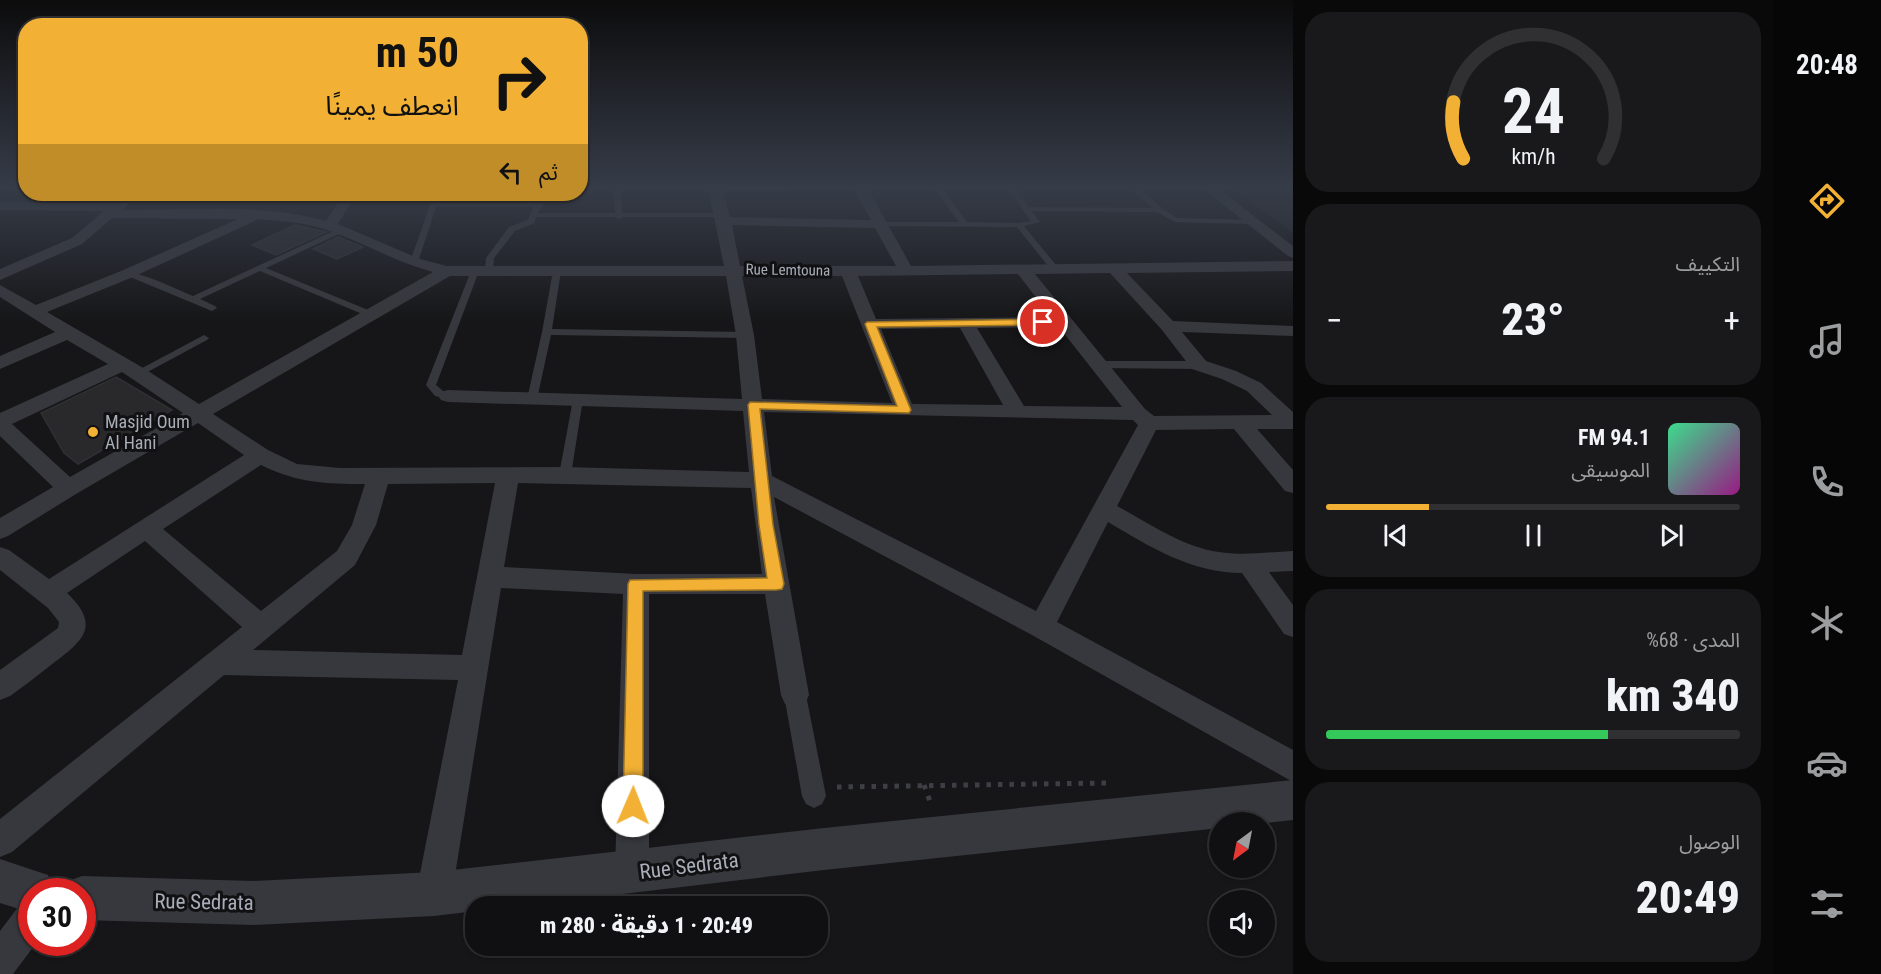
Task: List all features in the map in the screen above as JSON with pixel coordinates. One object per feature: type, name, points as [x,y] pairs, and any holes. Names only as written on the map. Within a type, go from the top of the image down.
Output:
[{"type":"street","points":[[0,274],[77,241],[87,232]]},
{"type":"street","points":[[36,311],[220,232]]},
{"type":"street","name":"Rue Lemtouna","points":[[345,232],[414,262],[447,271],[906,271],[1293,266]]},
{"type":"street","points":[[726,232],[745,335],[761,480],[776,584],[813,792]]},
{"type":"street","points":[[883,232],[906,271]]},
{"type":"street","points":[[1265,232],[1293,254]]},
{"type":"street","points":[[1115,269],[1168,326],[1199,365]]},
{"type":"street","points":[[1023,270],[1144,419]]},
{"type":"street","points":[[0,530],[447,271]]},
{"type":"street","points":[[848,271],[905,410]]},
{"type":"street","points":[[0,290],[68,333],[131,368],[260,455],[293,471],[311,475],[565,475],[761,480],[1041,627],[1293,767]]},
{"type":"street","points":[[871,324],[1063,322]]},
{"type":"street","points":[[966,324],[1018,413]]},
{"type":"street","points":[[1168,326],[1293,331]]},
{"type":"street","points":[[0,363],[68,333]]},
{"type":"street","points":[[1099,365],[1199,365],[1230,375],[1254,387],[1292,422]]},
{"type":"street","points":[[68,489],[0,422],[131,368]]},
{"type":"street","points":[[448,396],[1018,413],[1240,423],[1292,422]]},
{"type":"street","points":[[1041,627],[1104,509],[1144,419]]},
{"type":"street","points":[[1240,423],[1293,485]]},
{"type":"street","points":[[47,593],[260,455]]},
{"type":"street","points":[[434,894],[508,475]]},
{"type":"street","points":[[0,840],[346,558],[364,525],[379,476]]},
{"type":"street","points":[[1104,509],[1184,553],[1221,562],[1293,561]]},
{"type":"street","points":[[147,529],[261,627]]},
{"type":"street","points":[[0,557],[47,593],[71,615],[73,629],[69,636],[0,687]]},
{"type":"street","points":[[1248,562],[1293,626]]},
{"type":"street","points":[[490,577],[636,584],[776,584]]},
{"type":"street","points":[[632,873],[636,584]]},
{"type":"street","points":[[219,662],[474,668]]},
{"type":"street","name":"Rue Sedrata","points":[[96,898],[253,903],[434,894],[632,873],[824,849],[1293,800]]},
{"type":"street","points":[[0,881],[18,887]]},
{"type":"street","points":[[0,960],[18,937]]},
{"type":"lane","points":[[192,300],[327,232]]},
{"type":"lane","points":[[414,262],[424,232]]},
{"type":"lane","points":[[448,396],[439,394],[431,385],[482,271],[509,232]]},
{"type":"lane","points":[[1025,232],[1056,270]]},
{"type":"lane","points":[[259,268],[370,314]]},
{"type":"lane","points":[[532,399],[548,332],[557,271]]},
{"type":"lane","points":[[127,274],[212,308]]},
{"type":"lane","points":[[548,332],[745,335]]},
{"type":"lane","points":[[131,368],[204,338]]},
{"type":"lane","points":[[565,475],[578,399]]},
{"type":"path","points":[[813,792],[924,785],[1106,783]]},
{"type":"path","points":[[924,785],[929,797]]},
{"type":"building","points":[[279,232],[325,232],[276,255],[252,245]]},
{"type":"building","points":[[338,237],[363,247],[337,259],[313,249]]},
{"type":"building","name":"Masjid Oum Al Hani","points":[[116,377],[172,410],[78,464],[64,453],[41,413]]},
{"type":"place","name":"Masjid Oum Al Hani","points":[[93,432]]},
{"type":"route","points":[[633,806],[636,584],[776,584],[766,525],[754,405],[905,410],[871,324],[1043,322]]}]
